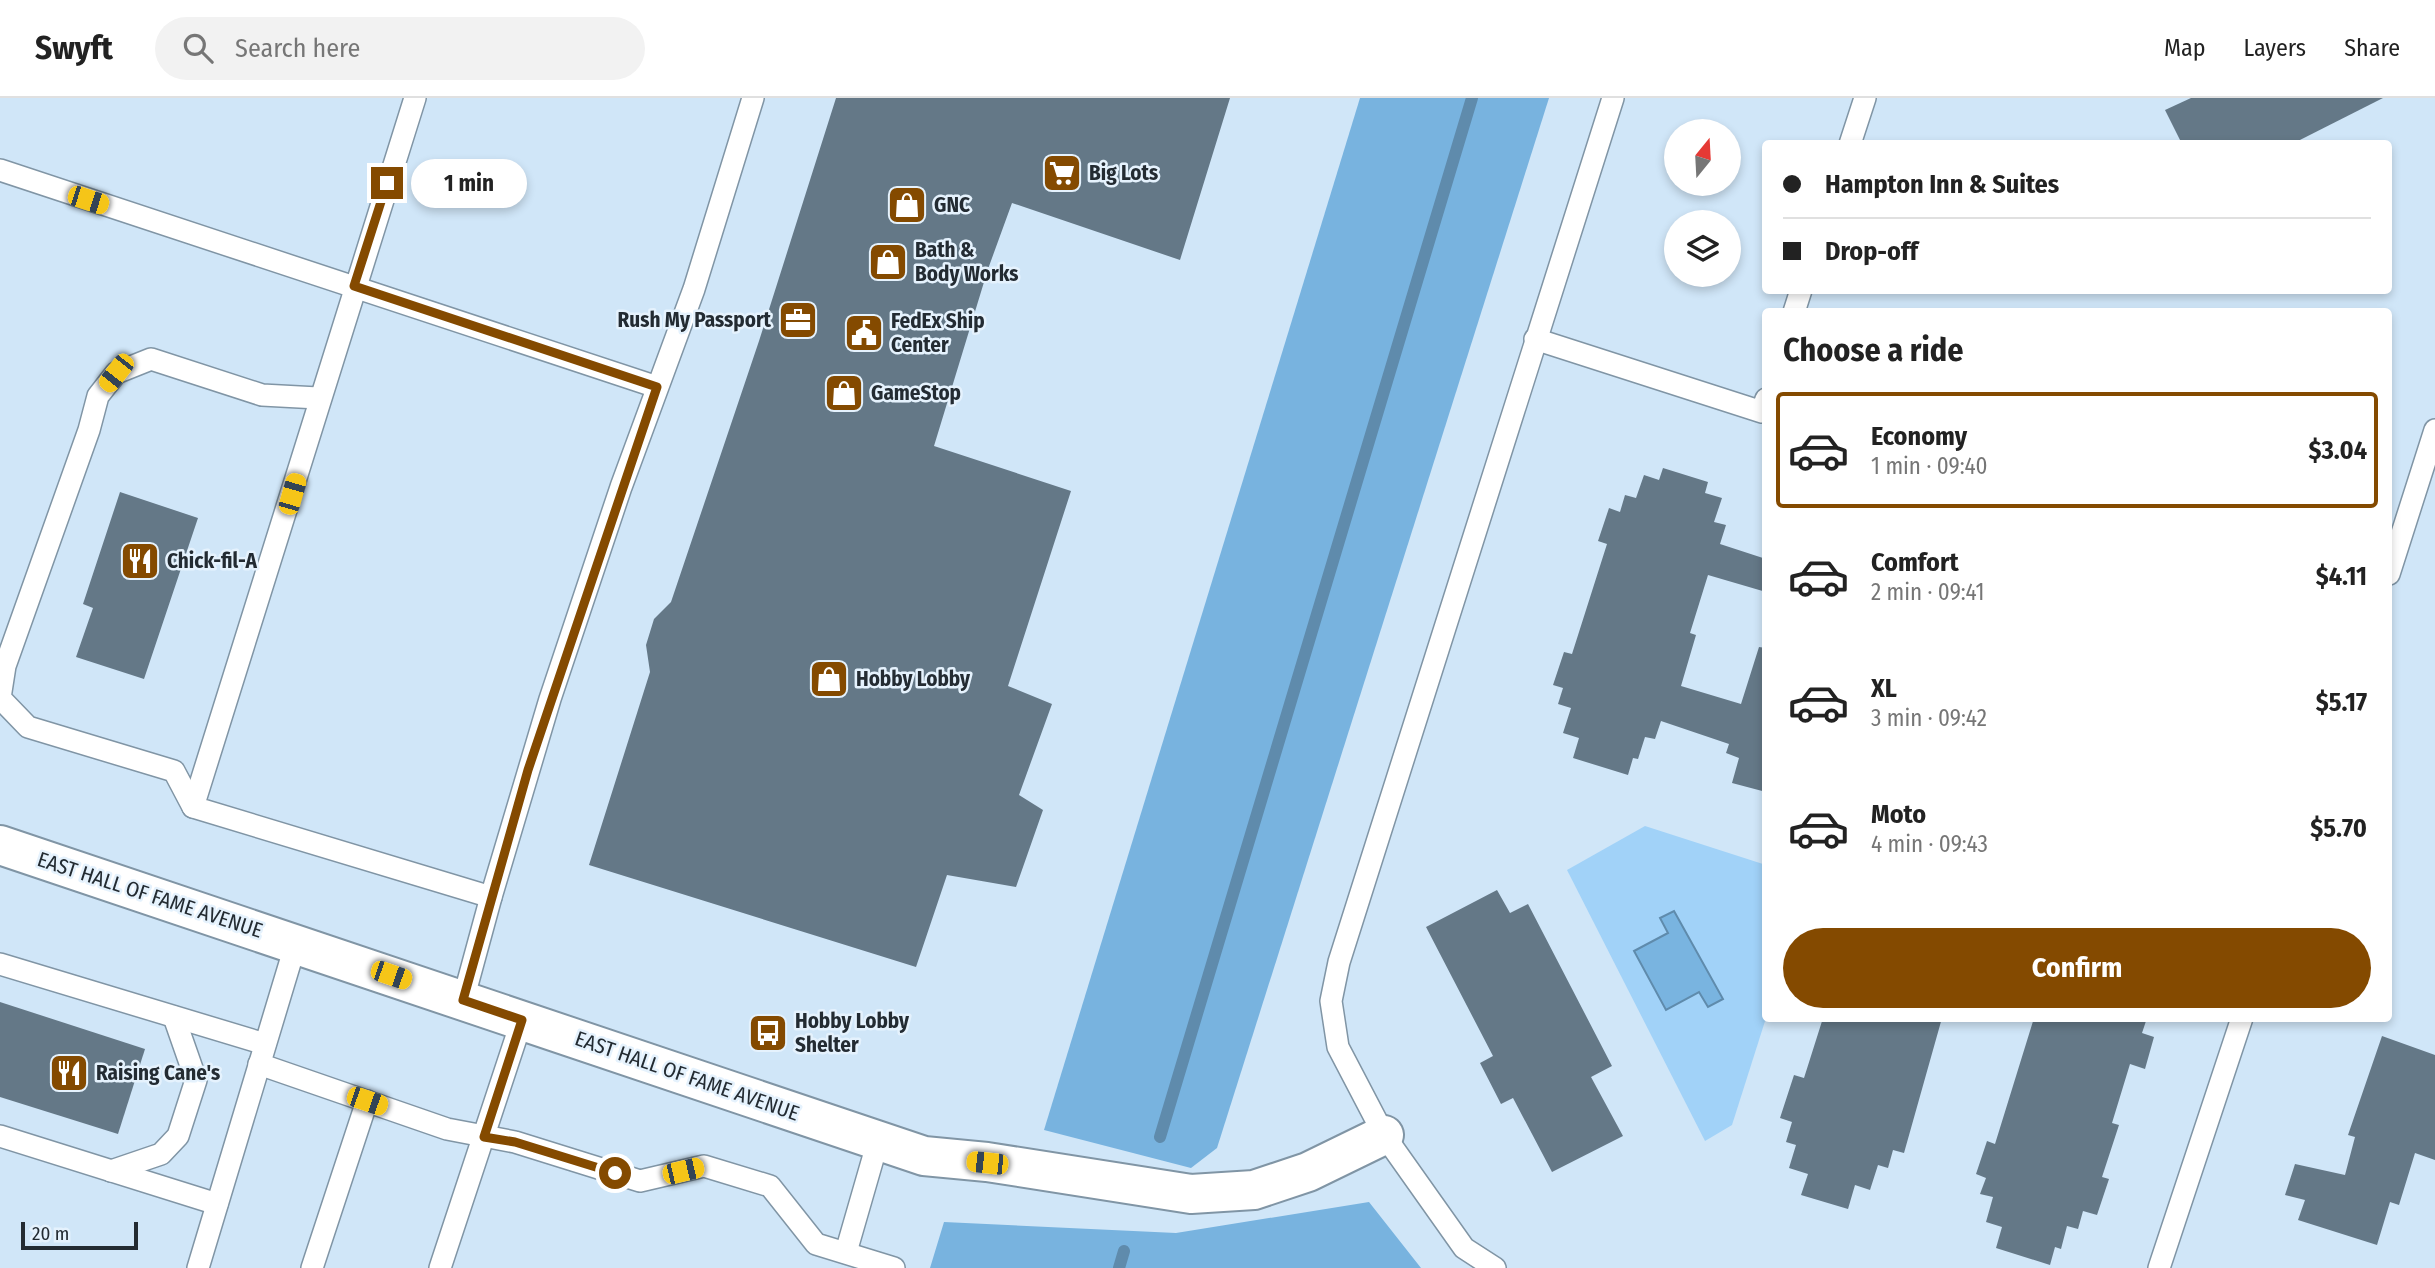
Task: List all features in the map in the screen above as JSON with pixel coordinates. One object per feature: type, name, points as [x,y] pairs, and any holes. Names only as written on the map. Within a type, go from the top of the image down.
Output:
[{"type":"street","name":"EAST HALL OF FAME AVENUE","points":[[0,845],[924,1156],[1191,1194],[1254,1190],[1308,1172],[1384,1135]]},
{"type":"lane","points":[[193,807],[292,494],[318,398],[415,98]]},
{"type":"lane","points":[[463,1000],[550,699],[657,387],[694,289],[753,98]]},
{"type":"lane","points":[[1495,1268],[1464,1248],[1384,1135],[1338,1047],[1331,1001],[1339,962],[1613,98]]},
{"type":"lane","points":[[1851,140],[1865,98]]},
{"type":"lane","points":[[0,170],[657,387]]},
{"type":"lane","points":[[1535,339],[1762,412]]},
{"type":"lane","points":[[318,398],[262,395],[151,359],[116,373],[98,396],[89,430],[5,666],[0,698],[28,727],[174,771],[193,807],[491,897]]},
{"type":"lane","points":[[2392,565],[2435,430]]},
{"type":"lane","points":[[198,1268],[296,943]]},
{"type":"lane","points":[[0,964],[174,1017],[367,1101],[447,1129],[515,1142],[640,1181],[704,1166],[770,1186],[816,1244],[894,1268]]},
{"type":"lane","points":[[111,1171],[161,1154],[178,1136],[196,1080],[187,1047],[174,1017]]},
{"type":"lane","points":[[440,1268],[522,1020]]},
{"type":"lane","points":[[2159,1268],[2241,1022]]},
{"type":"lane","points":[[312,1268],[367,1101]]},
{"type":"lane","points":[[0,1136],[217,1204]]},
{"type":"lane","points":[[846,1252],[878,1140]]},
{"type":"shaded area","points":[[1360,98],[1549,98],[1217,1148],[1191,1168],[1044,1130]]},
{"type":"shaded area","points":[[1645,826],[1762,864],[1762,1022],[1765,1022],[1732,1125],[1705,1141],[1567,870]]},
{"type":"shaded area","points":[[1674,911],[1723,999],[1708,1007],[1699,992],[1666,1010],[1634,951],[1668,933],[1660,918]]},
{"type":"shaded area","points":[[1369,1202],[1421,1268],[930,1268],[944,1222],[1176,1233]]},
{"type":"building","name":"Hobby Lobby","points":[[836,98],[1230,98],[1180,260],[1012,203],[988,269],[934,446],[1071,491],[1008,686],[1052,704],[1019,795],[1043,810],[1016,887],[947,875],[916,967],[589,865],[650,672],[646,645],[654,619],[671,602],[759,341]]},
{"type":"building","points":[[2191,98],[2383,98],[2300,140],[2180,140],[2165,110]]},
{"type":"building","points":[[1663,468],[1708,482],[1705,493],[1722,498],[1714,522],[1726,525],[1720,544],[1762,558],[1762,591],[1708,575],[1690,633],[1696,635],[1681,686],[1741,704],[1759,647],[1762,647],[1762,791],[1732,783],[1739,758],[1726,753],[1729,744],[1661,721],[1655,739],[1645,737],[1638,759],[1633,758],[1628,775],[1573,758],[1579,738],[1563,733],[1571,708],[1558,704],[1563,688],[1553,685],[1564,652],[1572,654],[1607,544],[1598,541],[1609,508],[1620,512],[1625,495],[1636,498],[1644,475],[1659,480]]},
{"type":"building","name":"Chick-fil-A","points":[[120,492],[198,518],[144,679],[76,657],[93,608],[83,604]]},
{"type":"building","points":[[1497,890],[1510,913],[1528,904],[1612,1066],[1591,1077],[1623,1136],[1552,1172],[1513,1098],[1501,1104],[1480,1063],[1493,1056],[1426,927]]},
{"type":"building","name":"Raising Cane's","points":[[0,1002],[145,1049],[118,1134],[0,1097]]},
{"type":"building","points":[[1822,1022],[1941,1022],[1904,1153],[1893,1150],[1888,1168],[1878,1165],[1870,1190],[1855,1185],[1848,1209],[1801,1195],[1808,1174],[1789,1168],[1796,1145],[1786,1142],[1792,1122],[1780,1118],[1794,1075],[1804,1078]]},
{"type":"building","points":[[2033,1022],[2146,1022],[2142,1033],[2154,1037],[2145,1069],[2130,1064],[2112,1123],[2119,1125],[2102,1177],[2109,1179],[2097,1215],[2083,1211],[2078,1229],[2067,1226],[2061,1249],[2055,1247],[2050,1265],[1996,1248],[2002,1227],[1986,1222],[1993,1197],[1980,1194],[1986,1178],[1976,1174],[1987,1141],[1995,1144]]},
{"type":"building","points":[[2382,1036],[2435,1055],[2435,1160],[2415,1153],[2399,1205],[2390,1202],[2377,1245],[2298,1220],[2305,1200],[2285,1195],[2295,1164],[2345,1175],[2355,1137],[2348,1135]]},
{"type":"waterway","points":[[1160,1137],[1472,98]]},
{"type":"waterway","points":[[1119,1268],[1124,1251]]},
{"type":"place","name":"Big Lots","points":[[1062,173]]},
{"type":"place","name":"GNC","points":[[907,205]]},
{"type":"place","name":"Bath & Body Works","points":[[888,262]]},
{"type":"place","name":"Rush My Passport","points":[[798,320]]},
{"type":"place","name":"FedEx Ship Center","points":[[864,333]]},
{"type":"place","name":"GameStop","points":[[844,393]]},
{"type":"place","name":"Chick-fil-A","points":[[140,561]]},
{"type":"place","name":"Hobby Lobby","points":[[829,679]]},
{"type":"place","name":"Hobby Lobby Shelter","points":[[768,1033]]},
{"type":"place","name":"Raising Cane's","points":[[69,1073]]},
{"type":"route","points":[[387,183],[354,286],[657,387],[550,699],[513,817],[463,1000],[522,1020],[484,1137],[515,1142],[615,1173]]}]
